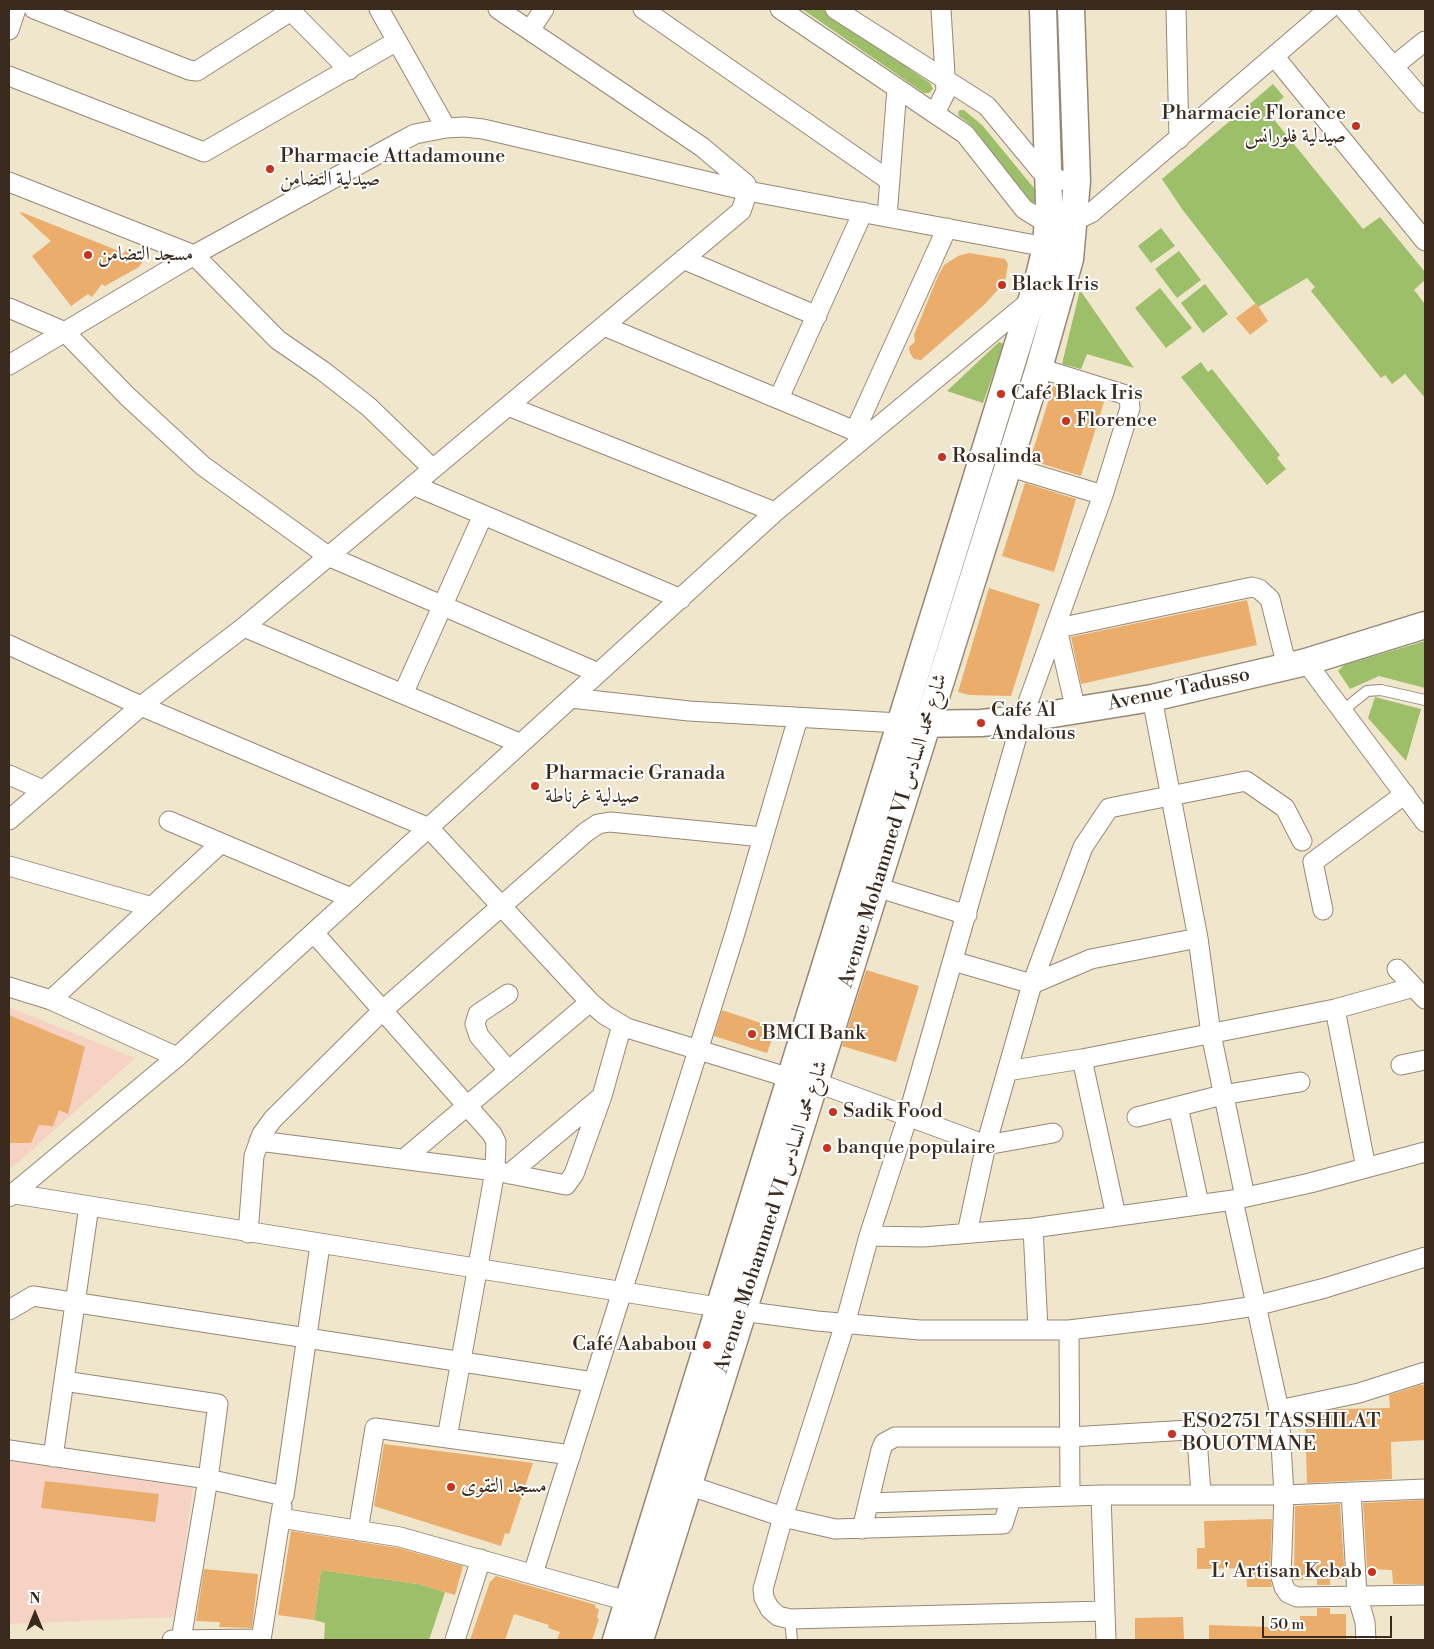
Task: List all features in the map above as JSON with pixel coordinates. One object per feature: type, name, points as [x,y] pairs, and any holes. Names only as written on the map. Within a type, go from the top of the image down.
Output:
[{"type":"main road","name":"Avenue Mohammed VI شارع محمد السادس","points":[[640,1640],[688,1485],[730,1309],[790,1078],[1030,302],[1047,234],[1049,176],[1044,9]]},
{"type":"main road","name":"Avenue Mohammed VI شارع محمد السادس","points":[[616,1640],[627,1602],[730,1309],[815,1082],[1039,368],[1070,259],[1076,182],[1071,9]]},
{"type":"main road","name":"Avenue Tadusso","points":[[899,723],[927,725],[1022,719],[1152,698],[1297,665],[1425,624]]},
{"type":"street","points":[[9,30],[16,9]]},
{"type":"street","points":[[34,9],[189,70],[197,71],[290,10],[349,70]]},
{"type":"street","points":[[379,9],[446,128]]},
{"type":"street","points":[[9,820],[141,706],[244,626],[741,211],[748,191],[746,184],[702,147],[498,9]]},
{"type":"street","points":[[530,30],[544,9]]},
{"type":"street","points":[[643,9],[890,181]]},
{"type":"street","points":[[780,9],[965,134],[1024,209],[1047,234]]},
{"type":"street","points":[[935,113],[944,100],[946,78],[941,9]]},
{"type":"street","points":[[1176,9],[1179,139]]},
{"type":"street","points":[[9,365],[194,255],[398,143],[415,134],[446,128],[483,129],[748,191],[947,228],[1047,234],[1091,213],[1329,9]]},
{"type":"street","points":[[1344,9],[1395,65],[1425,103]]},
{"type":"street","points":[[844,12],[987,106],[1033,163],[1049,176],[1076,182]]},
{"type":"street","points":[[9,76],[204,152],[397,41]]},
{"type":"street","points":[[1395,65],[1425,41]]},
{"type":"street","points":[[1274,56],[1425,241]]},
{"type":"street","points":[[887,217],[896,88]]},
{"type":"street","points":[[9,182],[194,255],[278,340],[323,370],[369,407],[433,469]]},
{"type":"street","points":[[779,398],[863,212]]},
{"type":"street","points":[[857,437],[947,228]]},
{"type":"street","points":[[683,260],[817,316]]},
{"type":"street","points":[[10,1195],[177,1057],[429,828],[519,743],[681,599],[857,437],[1030,302]]},
{"type":"street","points":[[9,308],[65,332],[127,396],[203,466],[328,556],[598,673]]},
{"type":"street","points":[[604,326],[779,398],[857,437]]},
{"type":"street","points":[[1039,368],[1123,394],[1129,398],[1130,408],[1103,495],[1022,719],[908,1116],[869,1236],[845,1324],[782,1517],[763,1588],[764,1598],[770,1609],[778,1616],[790,1619],[1105,1611]]},
{"type":"street","points":[[508,406],[775,512]]},
{"type":"street","points":[[1007,466],[1103,495]]},
{"type":"street","points":[[413,485],[681,599]]},
{"type":"street","points":[[403,694],[483,515]]},
{"type":"street","points":[[1056,624],[1068,626],[1252,587],[1259,589],[1270,599],[1297,665],[1342,711],[1425,822]]},
{"type":"street","points":[[1056,624],[1076,711]]},
{"type":"street","points":[[244,626],[519,743]]},
{"type":"street","points":[[9,645],[141,706],[429,828],[590,1002],[622,1025],[790,1078]]},
{"type":"street","points":[[571,698],[689,710],[899,723]]},
{"type":"street","points":[[1152,698],[1198,938],[1211,1034],[1255,1306],[1279,1410],[1284,1495],[1281,1577],[1284,1587],[1288,1593],[1297,1597],[1425,1595]]},
{"type":"street","points":[[533,1574],[698,1050],[798,718]]},
{"type":"street","points":[[9,775],[43,790]]},
{"type":"street","points":[[967,1233],[986,1145],[1032,984],[1084,847],[1109,808],[1246,781],[1285,808],[1302,841]]},
{"type":"street","points":[[1324,910],[1313,862],[1405,794]]},
{"type":"street","points":[[169,821],[351,898]]},
{"type":"street","points":[[248,1233],[254,1156],[259,1141],[273,1119],[383,1010],[586,832],[598,824],[623,822],[763,837]]},
{"type":"street","points":[[51,1000],[221,843]]},
{"type":"street","points":[[9,866],[152,907]]},
{"type":"street","points":[[876,887],[967,914]]},
{"type":"street","points":[[314,933],[492,1134],[496,1142],[502,1173],[478,1269],[447,1438]]},
{"type":"street","points":[[953,961],[1032,984],[1091,959],[1198,938]]},
{"type":"street","points":[[1397,970],[1420,993]]},
{"type":"street","points":[[9,987],[51,1000],[177,1057]]},
{"type":"street","points":[[1007,1071],[1082,1059],[1420,993]]},
{"type":"street","points":[[508,994],[478,1014],[475,1024],[479,1036],[508,1070]]},
{"type":"street","points":[[404,1159],[590,1002]]},
{"type":"street","points":[[1335,1009],[1366,1168]]},
{"type":"street","points":[[259,1141],[502,1173],[566,1185],[574,1174],[602,1096],[622,1025]]},
{"type":"street","points":[[1082,1059],[1116,1216]]},
{"type":"street","points":[[1400,1065],[1425,1060]]},
{"type":"street","points":[[815,1082],[986,1145],[1054,1133]]},
{"type":"street","points":[[1136,1117],[1222,1095],[1300,1082]]},
{"type":"street","points":[[502,1173],[602,1096]]},
{"type":"street","points":[[1178,1106],[1199,1204]]},
{"type":"street","points":[[869,1236],[923,1237],[1033,1228],[1239,1198],[1425,1152]]},
{"type":"street","points":[[10,1195],[730,1309],[845,1324],[920,1330],[1069,1330],[1255,1306],[1325,1288],[1425,1258]]},
{"type":"street","points":[[53,1457],[89,1206]]},
{"type":"street","points":[[1033,1228],[1038,1329]]},
{"type":"street","points":[[172,1640],[261,1639],[284,1496],[320,1245]]},
{"type":"street","points":[[9,1310],[32,1296],[593,1382]]},
{"type":"street","points":[[1069,1330],[1070,1496]]},
{"type":"street","points":[[1279,1410],[1359,1393],[1425,1372]]},
{"type":"street","points":[[64,1381],[218,1404],[208,1479],[181,1640]]},
{"type":"street","points":[[358,1531],[375,1428],[571,1455]]},
{"type":"street","points":[[862,1529],[881,1450],[884,1443],[889,1439],[954,1436],[1070,1437],[1189,1430],[1196,1438],[1201,1494]]},
{"type":"street","points":[[9,1450],[208,1479],[284,1496]]},
{"type":"street","points":[[688,1485],[782,1517],[835,1529],[1003,1524],[1011,1499]]},
{"type":"street","points":[[869,1502],[1102,1495],[1284,1495],[1425,1489]]},
{"type":"street","points":[[1351,1492],[1357,1595],[1365,1622],[1366,1640]]},
{"type":"street","points":[[1102,1495],[1106,1640]]},
{"type":"street","points":[[280,1518],[400,1537],[627,1602]]},
{"type":"street","points":[[455,1640],[481,1559]]},
{"type":"lane","points":[[1342,711],[1352,701],[1367,691],[1381,690],[1425,700]]},
{"type":"lane","points":[[790,1619],[792,1640]]},
{"type":"shaded area","points":[[9,1007],[135,1058],[13,1167],[9,1167]]},
{"type":"shaded area","points":[[9,1461],[193,1488],[175,1617],[9,1624]]},
{"type":"green space","points":[[802,9],[822,9],[930,83],[933,89],[929,93],[924,93]]},
{"type":"green space","points":[[1273,84],[1284,97],[1267,111],[1363,229],[1380,217],[1425,272],[1425,280],[1414,290],[1425,304],[1425,398],[1405,374],[1392,384],[1385,375],[1381,378],[1311,291],[1315,287],[1307,278],[1258,307],[1182,209],[1162,179]]},
{"type":"green space","points":[[964,110],[982,125],[1038,193],[1035,202],[1031,202],[971,125],[959,116],[958,112]]},
{"type":"green space","points":[[1161,228],[1175,246],[1151,263],[1138,246]]},
{"type":"green space","points":[[1179,251],[1201,280],[1177,298],[1155,269]]},
{"type":"green space","points":[[1205,284],[1228,314],[1203,333],[1181,303]]},
{"type":"green space","points":[[1160,288],[1192,328],[1166,348],[1135,308]]},
{"type":"green space","points":[[1080,290],[1134,368],[1087,354],[1081,369],[1062,364]]},
{"type":"green space","points":[[999,342],[1004,344],[983,403],[947,391]]},
{"type":"green space","points":[[1201,362],[1208,372],[1212,369],[1280,455],[1277,458],[1286,469],[1267,485],[1181,377]]},
{"type":"green space","points":[[1425,641],[1425,688],[1379,676],[1350,689],[1338,671],[1344,665]]},
{"type":"green space","points":[[1375,697],[1421,709],[1406,761],[1368,718]]},
{"type":"green space","points":[[321,1570],[418,1584],[445,1592],[429,1640],[324,1640],[325,1623],[314,1620]]},
{"type":"building","points":[[21,212],[124,253],[127,248],[145,258],[139,267],[105,286],[102,284],[92,297],[88,294],[71,306],[32,256],[51,241]]},
{"type":"building","points":[[969,253],[1005,259],[1008,264],[1005,282],[984,305],[921,360],[914,359],[909,347],[915,342],[914,335],[938,276],[944,265],[958,256]]},
{"type":"building","points":[[1256,303],[1268,321],[1250,335],[1236,318]]},
{"type":"building","points":[[1053,386],[1104,402],[1081,476],[1030,460]]},
{"type":"building","points":[[1025,483],[1076,499],[1054,572],[1002,556]]},
{"type":"building","points":[[989,588],[1040,604],[1011,696],[969,695],[958,692]]},
{"type":"building","points":[[1247,600],[1257,645],[1081,684],[1071,637]]},
{"type":"building","points":[[866,970],[919,986],[896,1062],[842,1046]]},
{"type":"building","points":[[722,1010],[776,1028],[767,1053],[714,1036]]},
{"type":"building","points":[[9,1015],[85,1047],[68,1114],[59,1110],[53,1126],[39,1125],[31,1143],[9,1143]]},
{"type":"building","points":[[1425,1385],[1425,1440],[1391,1442],[1392,1479],[1307,1483],[1305,1416],[1336,1409],[1390,1408],[1389,1395]]},
{"type":"building","points":[[384,1444],[533,1463],[509,1534],[505,1533],[501,1546],[374,1506]]},
{"type":"building","points":[[45,1481],[159,1494],[155,1522],[41,1508]]},
{"type":"building","points":[[1425,1500],[1425,1584],[1393,1584],[1392,1570],[1367,1569],[1363,1503]]},
{"type":"building","points":[[1340,1504],[1345,1579],[1330,1579],[1330,1585],[1317,1585],[1317,1579],[1294,1580],[1295,1506]]},
{"type":"building","points":[[1272,1519],[1270,1577],[1272,1587],[1247,1587],[1246,1568],[1197,1569],[1197,1548],[1205,1548],[1204,1521]]},
{"type":"building","points":[[291,1531],[398,1548],[463,1566],[455,1595],[418,1584],[321,1570],[314,1620],[278,1615]]},
{"type":"building","points":[[204,1569],[258,1574],[252,1628],[219,1627],[220,1622],[196,1621]]},
{"type":"building","points":[[496,1576],[596,1605],[595,1608],[599,1609],[597,1618],[599,1619],[592,1640],[557,1640],[560,1632],[548,1628],[549,1625],[514,1614],[505,1640],[470,1640],[490,1582]]},
{"type":"building","points":[[1317,1608],[1330,1608],[1330,1614],[1346,1614],[1346,1640],[1209,1640],[1209,1625],[1300,1628],[1300,1616],[1317,1616]]},
{"type":"building","points":[[1183,1617],[1184,1640],[1135,1640],[1135,1618]]},
{"type":"place","name":"Pharmacie Florance صيدلية فلورانس","points":[[1356,126]]},
{"type":"place","name":"Pharmacie Attadamoune صيدلية التضامن","points":[[270,169]]},
{"type":"place","name":"مسجد التضامن","points":[[88,255]]},
{"type":"place","name":"Black Iris","points":[[1002,285]]},
{"type":"place","name":"Café Black Iris","points":[[1001,394]]},
{"type":"place","name":"Florence","points":[[1066,421]]},
{"type":"place","name":"Rosalinda","points":[[942,457]]},
{"type":"place","name":"Café Al Andalous","points":[[981,723]]},
{"type":"place","name":"Pharmacie Granada صيدلية غرناطة","points":[[535,786]]},
{"type":"place","name":"BMCI Bank","points":[[752,1034]]},
{"type":"place","name":"Sadik Food","points":[[833,1112]]},
{"type":"place","name":"banque populaire","points":[[827,1148]]},
{"type":"place","name":"Café Aababou","points":[[707,1345]]},
{"type":"place","name":"ES02751 TASSHILAT BOUOTMANE","points":[[1172,1434]]},
{"type":"place","name":"مسجد التقوى","points":[[451,1487]]},
{"type":"place","name":"L' Artisan Kebab","points":[[1372,1572]]}]
